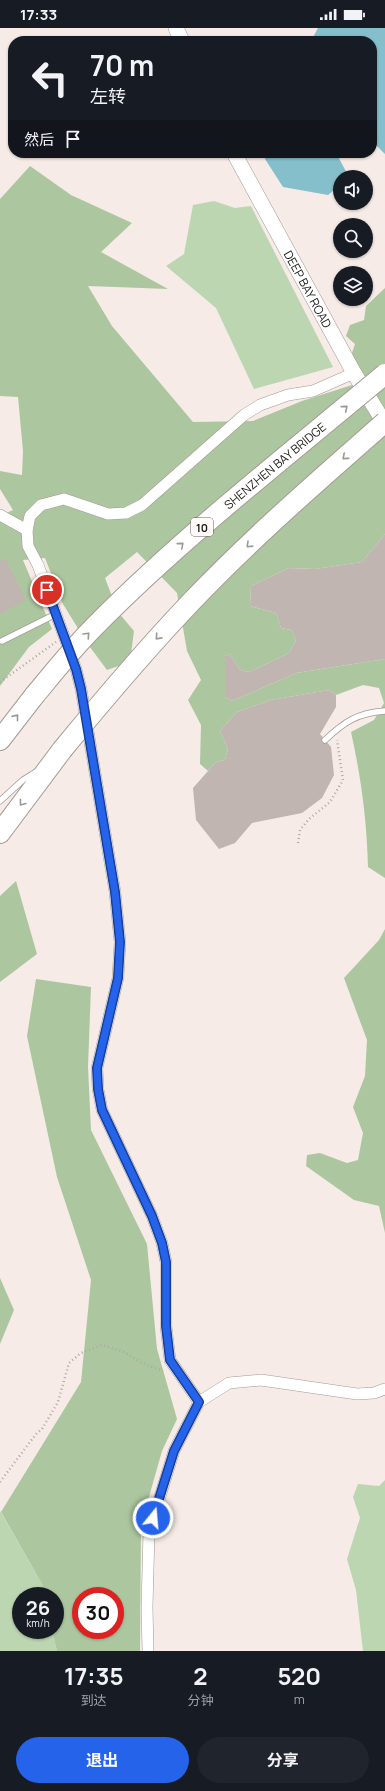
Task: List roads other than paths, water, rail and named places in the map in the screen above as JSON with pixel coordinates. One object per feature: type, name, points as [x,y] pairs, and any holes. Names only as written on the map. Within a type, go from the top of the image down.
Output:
[{"type":"highway","name":"SHENZHEN BAY BRIDGE","points":[[0,740],[34,696],[94,627],[156,568],[227,505],[385,374]]},
{"type":"highway","points":[[0,833],[60,753],[130,668],[192,601],[271,524],[385,423]]},
{"type":"street","name":"DEEP BAY ROAD","points":[[237,158],[354,373],[385,423]]},
{"type":"street","points":[[199,1402],[170,1360],[166,1326],[166,1262],[162,1243],[152,1216],[102,1110],[98,1089],[97,1068],[118,978],[120,942],[115,892],[81,689],[64,636],[38,565],[28,546],[27,530],[30,516],[41,505],[64,499],[108,514],[126,513],[142,505],[244,415],[260,404],[288,395],[313,390],[354,373]]},
{"type":"street","points":[[0,515],[27,530]]},
{"type":"street","points":[[148,1651],[147,1607],[149,1532],[174,1451],[199,1402],[228,1383],[260,1380],[358,1394],[374,1393],[385,1390]]},
{"type":"lane","points":[[2,640],[56,614]]},
{"type":"lane","points":[[325,740],[347,720],[368,712],[385,711]]},
{"type":"lane","points":[[0,801],[23,780],[60,753]]},
{"type":"water","points":[[318,28],[385,28],[385,154],[377,146],[377,36],[314,36]]},
{"type":"water","points":[[265,158],[339,158],[345,170],[333,170],[333,191],[328,195],[283,187]]}]
